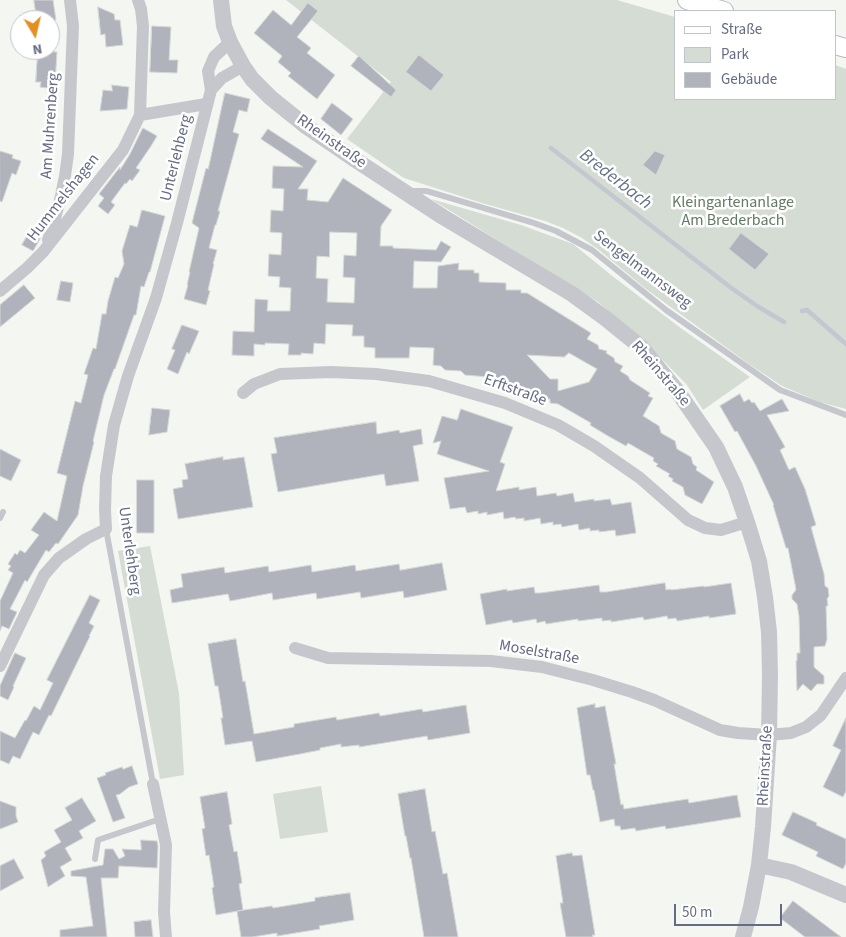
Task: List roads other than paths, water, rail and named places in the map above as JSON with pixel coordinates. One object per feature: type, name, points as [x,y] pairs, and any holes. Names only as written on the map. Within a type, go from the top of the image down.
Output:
[{"type":"main road","points":[[687,0],[721,10]]},
{"type":"street","name":"Am Muhrenberg","points":[[43,252],[54,223],[68,154],[73,26],[70,0]]},
{"type":"street","name":"Hummelshagen","points":[[0,291],[43,252],[123,150],[140,115],[143,26],[138,0]]},
{"type":"street","name":"Rheinstraße","points":[[221,0],[224,26],[243,66],[252,79],[282,108],[402,191],[572,294],[642,348],[678,392],[716,447],[735,487],[759,561],[769,632],[769,735],[764,817],[759,865],[743,937]]},
{"type":"street","name":"Unterlehberg","points":[[106,529],[106,476],[114,425],[128,376],[156,298],[177,223],[210,90],[208,71],[214,57],[230,42]]},
{"type":"street","points":[[210,90],[222,78],[243,66]]},
{"type":"street","points":[[140,115],[206,104]]},
{"type":"street","name":"Erftstraße","points":[[243,393],[254,384],[280,374],[331,372],[429,381],[505,403],[558,425],[594,446],[640,478],[688,520],[704,528],[721,530],[747,522]]},
{"type":"street","points":[[0,666],[44,574],[59,558],[86,539],[106,529]]},
{"type":"street","name":"Moselstraße","points":[[295,648],[328,658],[491,661],[542,667],[632,692],[720,730],[769,735]]},
{"type":"street","points":[[769,735],[790,732],[806,727],[820,715],[846,678]]},
{"type":"street","name":"Unterlehberg","points":[[154,784],[166,845],[164,912],[166,937]]},
{"type":"street","points":[[759,865],[791,872],[846,895]]},
{"type":"lane","name":"Sengelmannsweg","points":[[402,191],[427,191],[556,231],[592,250],[666,310],[780,390],[846,415]]},
{"type":"lane","name":"Unterlehberg","points":[[106,529],[154,784]]},
{"type":"lane","points":[[95,860],[98,840],[160,819]]},
{"type":"waterway","name":"Brederbach","points":[[551,148],[730,287],[784,322]]},
{"type":"waterway","name":"Brederbach","points":[[802,311],[807,310],[846,344]]},
{"type":"park label","name":"Kleingartenanlage Am Brederbach","points":[[733,212]]}]
